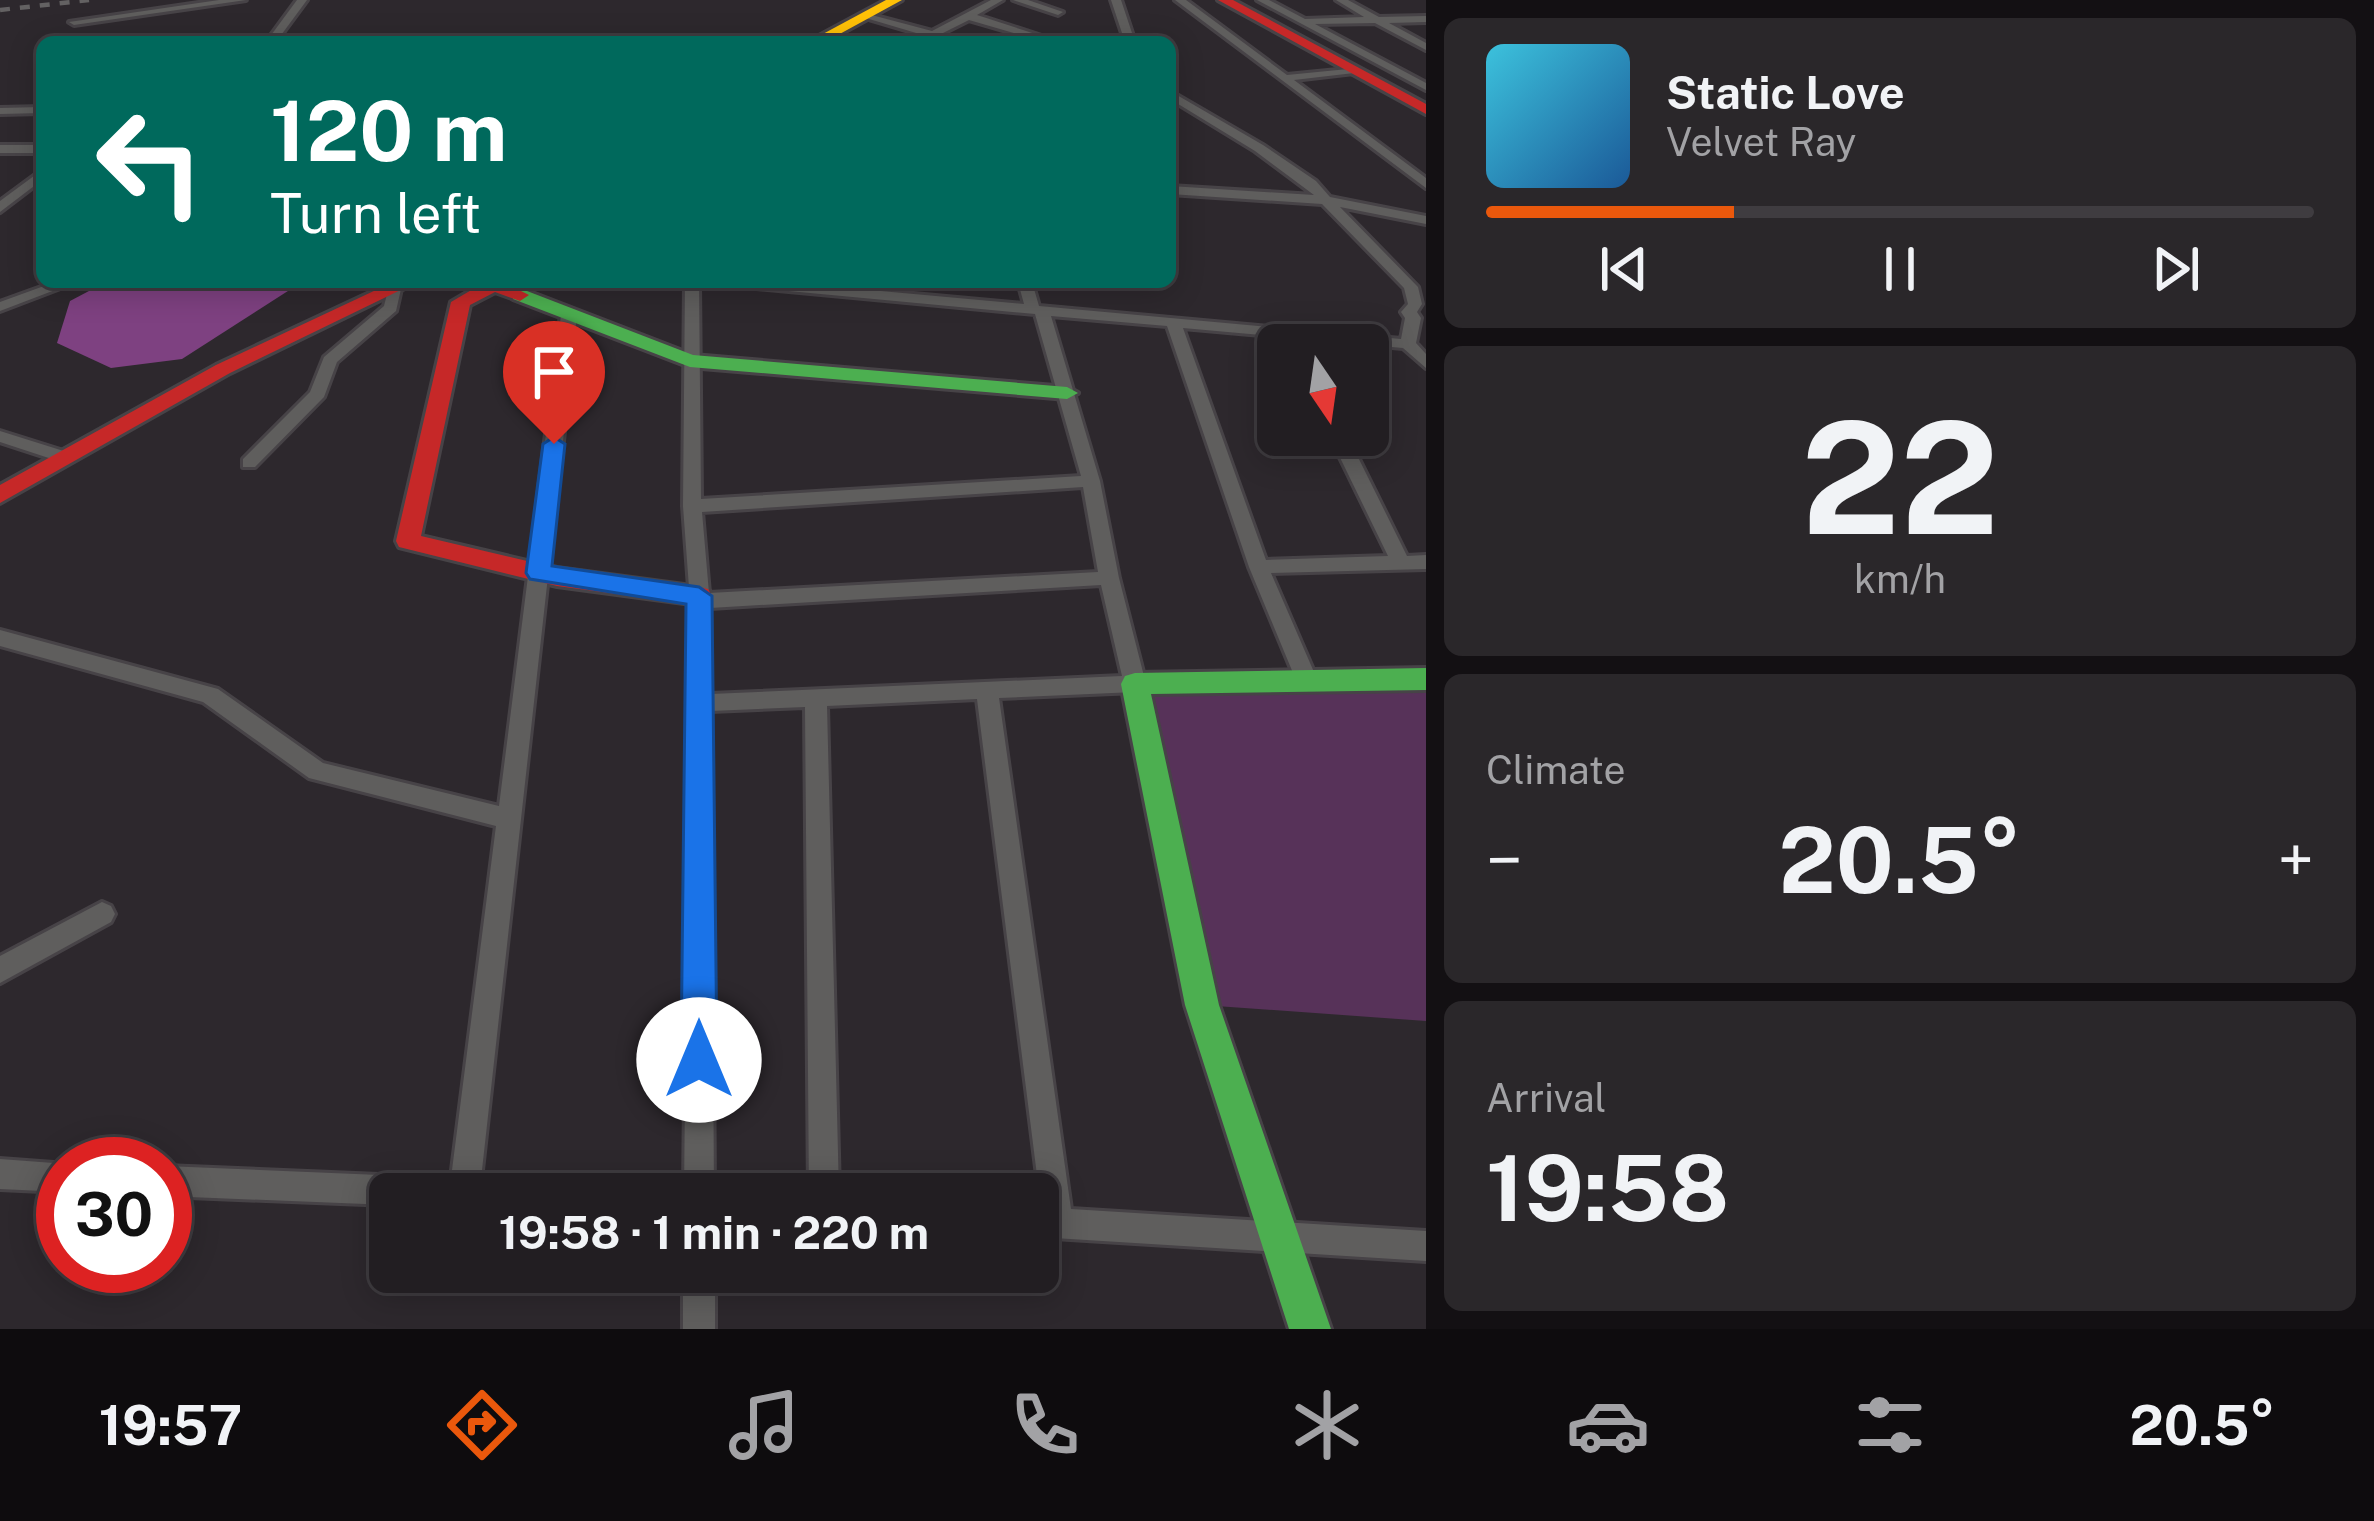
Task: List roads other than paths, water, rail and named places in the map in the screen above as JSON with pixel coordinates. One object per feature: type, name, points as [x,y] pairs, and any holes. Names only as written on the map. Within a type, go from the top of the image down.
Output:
[{"type":"street","points":[[74,22],[241,0]]},
{"type":"street","points":[[275,36],[302,0]]},
{"type":"street","points":[[826,36],[896,0]]},
{"type":"street","points":[[931,36],[998,0]]},
{"type":"street","points":[[1018,0],[1058,12]]},
{"type":"street","points":[[1116,0],[1128,36]]},
{"type":"street","points":[[1180,0],[1426,184]]},
{"type":"street","points":[[1224,0],[1354,70],[1426,99]]},
{"type":"street","points":[[1235,0],[1426,99]]},
{"type":"street","points":[[1250,0],[1426,99]]},
{"type":"street","points":[[1262,0],[1382,63],[1426,99]]},
{"type":"street","points":[[1341,0],[1423,44]]},
{"type":"street","points":[[864,16],[921,36]]},
{"type":"street","points":[[968,16],[1035,36]]},
{"type":"street","points":[[1334,19],[1384,56],[1382,63]]},
{"type":"street","points":[[1302,21],[1426,19]]},
{"type":"street","points":[[1285,79],[1354,70]]},
{"type":"street","points":[[1176,98],[1311,184],[1412,286],[1415,304],[1409,312],[1413,318],[1408,344]]},
{"type":"street","points":[[0,111],[36,110]]},
{"type":"street","points":[[0,149],[36,148]]},
{"type":"street","points":[[0,208],[36,180]]},
{"type":"street","points":[[1176,190],[1326,200],[1426,220]]},
{"type":"street","points":[[0,307],[52,288]]},
{"type":"street","points":[[0,495],[223,368],[395,288]]},
{"type":"street","points":[[249,463],[318,394],[330,360],[391,308],[400,288]]},
{"type":"street","points":[[488,288],[460,302],[408,541],[538,573],[700,599],[1108,578]]},
{"type":"street","points":[[502,288],[690,361],[1067,393]]},
{"type":"street","points":[[692,288],[692,506],[700,599],[699,1173]]},
{"type":"street","points":[[800,288],[1257,335]]},
{"type":"street","points":[[1028,288],[1067,393],[1091,481],[1202,1004],[1310,1329]]},
{"type":"street","points":[[466,1173],[569,315]]},
{"type":"street","points":[[1174,324],[1259,567],[1306,680]]},
{"type":"street","points":[[1389,343],[1408,344],[1426,363]]},
{"type":"street","points":[[0,436],[64,457]]},
{"type":"street","points":[[1348,456],[1400,562]]},
{"type":"street","points":[[692,506],[1091,481]]},
{"type":"street","points":[[1259,567],[1426,562]]},
{"type":"street","points":[[0,638],[210,695],[317,771],[509,818]]},
{"type":"street","points":[[700,703],[1135,684],[1426,679]]},
{"type":"street","points":[[986,690],[1042,1173]]},
{"type":"street","points":[[816,698],[824,1173]]},
{"type":"street","points":[[0,970],[101,914]]},
{"type":"street","points":[[0,1174],[36,1176]]},
{"type":"street","points":[[192,1182],[369,1189]]},
{"type":"street","points":[[1059,1224],[1426,1246]]},
{"type":"street","points":[[699,1293],[699,1329]]},
{"type":"railway","points":[[0,10],[89,0]]}]
